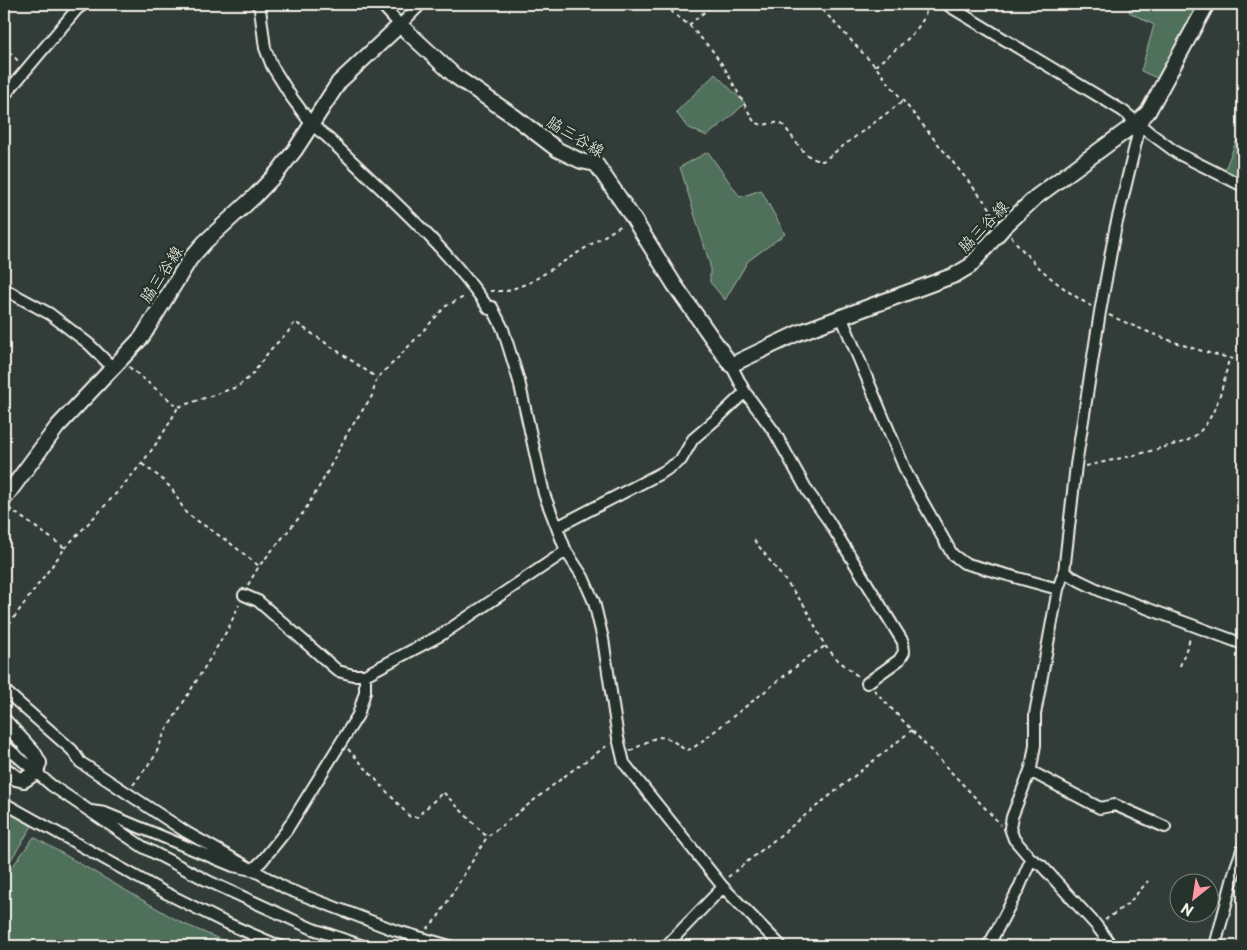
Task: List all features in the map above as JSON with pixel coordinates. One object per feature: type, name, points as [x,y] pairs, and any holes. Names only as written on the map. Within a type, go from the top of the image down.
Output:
[{"type":"main road","name":"脇三谷線","points":[[4,499],[57,427],[116,363],[142,338],[190,259],[205,242],[277,173],[295,150],[339,82],[400,26],[455,76],[515,117],[558,150],[581,161],[596,164],[633,218],[674,284],[732,365],[798,333],[955,275],[970,266],[1004,227],[1036,197],[1138,122],[1148,112],[1205,8]]},
{"type":"main road","points":[[4,721],[34,754],[39,763],[36,772],[24,780],[16,778],[4,769]]},
{"type":"street","points":[[4,96],[77,9],[84,4]]},
{"type":"street","points":[[257,4],[260,9],[265,48],[272,66],[312,125],[326,136],[407,214],[458,268],[489,309],[492,307],[503,329],[519,381],[544,494],[566,551],[583,577],[594,602],[603,639],[618,738],[624,763],[722,885],[782,946]]},
{"type":"street","points":[[381,4],[400,26],[420,4]]},
{"type":"street","points":[[950,5],[1123,111],[1150,134],[1177,153],[1243,186]]},
{"type":"street","points":[[1112,946],[1096,925],[1042,866],[1031,859],[1014,839],[1010,828],[1012,817],[1030,771],[1034,745],[1035,714],[1058,589],[1064,572],[1076,468],[1100,312],[1115,230],[1137,138],[1138,122]]},
{"type":"street","points":[[4,289],[50,314],[116,363]]},
{"type":"street","points":[[841,316],[907,474],[952,554],[964,562],[1058,589]]},
{"type":"street","points":[[732,365],[745,392],[774,433],[808,492],[828,520],[903,642],[904,652],[899,660],[867,683]]},
{"type":"street","points":[[557,527],[663,472],[681,460],[692,439],[745,392]]},
{"type":"street","points":[[244,595],[258,601],[338,670],[353,675],[366,675],[441,635],[566,551]]},
{"type":"street","points":[[1064,572],[1103,592],[1243,644]]},
{"type":"street","points":[[252,870],[262,861],[286,830],[358,715],[365,692],[366,675]]},
{"type":"street","points":[[4,690],[72,750],[80,762],[186,832],[252,870],[287,889],[394,930],[450,946]]},
{"type":"street","points":[[4,744],[36,772],[143,847],[208,881],[313,929],[362,946]]},
{"type":"street","points":[[1030,771],[1100,808],[1115,805],[1165,827]]},
{"type":"street","points":[[4,803],[164,892],[224,922],[279,946]]},
{"type":"street","points":[[90,811],[106,813],[233,866],[252,870]]},
{"type":"street","points":[[1215,946],[1243,847]]},
{"type":"street","points":[[987,946],[1019,888],[1031,859]]},
{"type":"street","points":[[666,946],[722,885]]},
{"type":"path","points":[[666,4],[674,14],[689,25],[724,67],[753,120],[765,126],[774,122],[784,126],[804,152],[814,161],[823,162],[903,101]]},
{"type":"path","points":[[689,25],[714,4]]},
{"type":"path","points":[[817,4],[875,66],[996,215],[1022,250],[1043,272],[1068,293],[1100,312],[1156,337],[1210,354],[1243,361]]},
{"type":"path","points":[[898,4],[950,5]]},
{"type":"path","points":[[875,66],[923,22],[927,6]]},
{"type":"path","points":[[4,46],[27,70]]},
{"type":"path","points":[[127,793],[155,756],[164,734],[228,630],[259,566],[303,514],[348,432],[372,396],[377,378],[446,306],[477,291],[507,291],[531,282],[633,218]]},
{"type":"path","points":[[4,631],[65,548],[141,464],[172,421],[178,407],[237,387],[251,376],[270,350],[295,322],[377,378]]},
{"type":"path","points":[[1076,468],[1190,439],[1203,427],[1214,409],[1224,388],[1229,358]]},
{"type":"path","points":[[116,363],[178,407]]},
{"type":"path","points":[[141,464],[161,478],[172,489],[186,513],[230,543],[259,566]]},
{"type":"path","points":[[4,504],[65,548]]},
{"type":"path","points":[[1180,666],[1194,626]]},
{"type":"path","points":[[622,753],[663,736],[670,738],[685,750],[692,749],[807,658],[825,646]]},
{"type":"path","points":[[722,885],[912,730]]},
{"type":"path","points":[[419,938],[438,917],[487,837],[570,772],[618,738]]},
{"type":"path","points":[[341,741],[410,817],[417,816],[443,792],[487,837]]},
{"type":"path","points":[[1096,925],[1129,904],[1148,881]]},
{"type":"green space","points":[[1131,4],[1201,4],[1161,80],[1141,71],[1154,25],[1129,12]]},
{"type":"green space","points":[[715,74],[745,103],[707,136],[687,127],[676,112]]},
{"type":"green space","points":[[1237,139],[1243,142],[1243,182],[1224,172]]},
{"type":"green space","points":[[708,152],[740,197],[761,190],[785,234],[748,261],[725,300],[710,282],[710,265],[680,167]]},
{"type":"green space","points":[[4,807],[32,826],[4,871]]},
{"type":"green space","points":[[34,837],[182,923],[236,946],[4,946],[4,878]]}]
